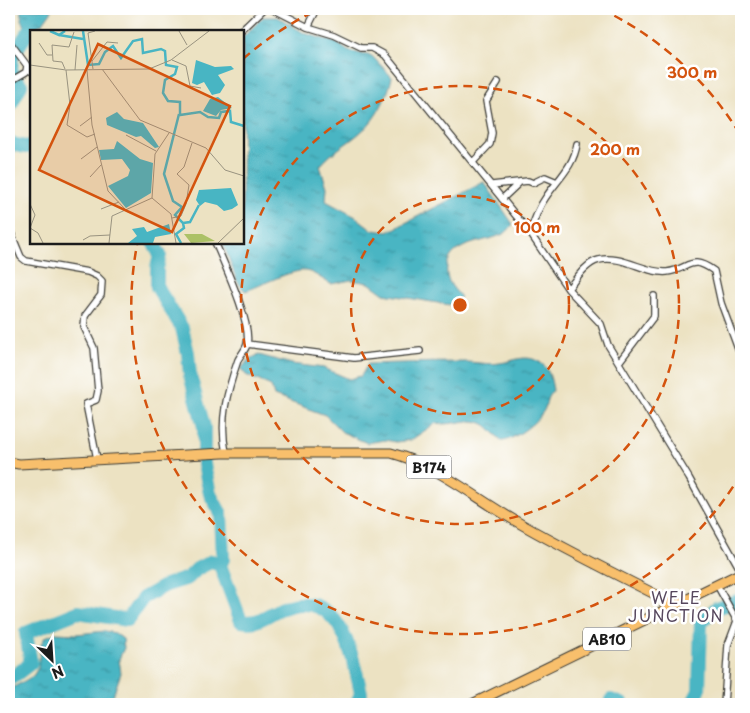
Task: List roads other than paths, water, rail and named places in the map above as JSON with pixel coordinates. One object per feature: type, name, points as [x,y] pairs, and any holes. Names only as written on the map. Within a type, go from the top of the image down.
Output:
[{"type":"main road","name":"B174","points":[[9,462],[19,464],[225,453],[391,453],[413,459],[440,473],[515,520],[676,605]]},
{"type":"main road","name":"AB10","points":[[472,704],[741,572]]},
{"type":"street","points":[[242,30],[264,9]]},
{"type":"street","points":[[273,9],[308,27],[334,35],[360,48],[372,48],[385,55],[530,233],[568,289],[601,324],[608,345],[689,478],[741,572]]},
{"type":"street","points":[[308,27],[317,9]]},
{"type":"street","points":[[9,82],[29,69],[10,43]]},
{"type":"street","points":[[473,162],[490,144],[492,133],[486,101],[498,82]]},
{"type":"street","points":[[530,233],[545,198],[570,166],[576,154],[577,144]]},
{"type":"street","points":[[492,185],[528,180],[533,183],[545,177],[557,182]]},
{"type":"street","points":[[502,199],[520,182]]},
{"type":"street","points":[[9,228],[21,257],[26,261],[88,272],[97,276],[102,281],[102,295],[85,316],[84,326],[94,348],[98,390],[96,400],[86,404],[97,459]]},
{"type":"street","points":[[216,244],[242,312],[246,326],[247,344],[239,357],[227,391],[222,423],[225,453]]},
{"type":"street","points":[[568,289],[582,272],[599,260],[617,260],[667,272],[692,263],[702,263],[714,271],[721,303],[741,357]]},
{"type":"street","points":[[619,362],[654,316],[654,296]]},
{"type":"street","points":[[247,344],[354,358],[420,352]]},
{"type":"street","points":[[717,585],[737,620],[728,645],[724,704]]},
{"type":"water","points":[[22,9],[53,9],[43,23],[29,31],[21,20]]},
{"type":"water","points":[[263,17],[278,17],[304,33],[337,43],[348,51],[372,56],[392,77],[385,99],[377,114],[362,131],[320,166],[327,187],[326,201],[356,217],[373,230],[388,232],[484,182],[513,224],[505,233],[463,247],[450,258],[447,266],[448,279],[461,297],[450,305],[384,294],[369,283],[351,280],[331,284],[306,271],[284,275],[245,291],[237,281],[223,244],[244,244],[244,36]]},
{"type":"water","points":[[259,355],[292,364],[324,368],[349,379],[361,376],[368,364],[465,362],[491,364],[520,358],[530,358],[541,363],[546,369],[550,375],[553,390],[538,418],[526,429],[507,440],[502,441],[486,425],[467,421],[448,424],[436,423],[411,440],[396,442],[385,440],[367,443],[342,432],[325,415],[274,396],[271,386],[246,375],[241,369],[249,359]]},
{"type":"water","points":[[105,631],[115,633],[123,639],[124,648],[119,659],[121,673],[110,704],[9,704],[9,690],[33,676],[38,668],[41,644],[45,637],[55,633],[77,634]]},
{"type":"waterway","points":[[11,71],[12,56],[29,31]]},
{"type":"waterway","points":[[9,70],[21,85],[9,108]]},
{"type":"waterway","points":[[9,143],[25,147],[30,146]]},
{"type":"waterway","points":[[154,244],[160,255],[157,268],[157,287],[182,328],[188,353],[190,375],[204,427],[204,464],[210,494],[221,514],[223,559],[220,565]]},
{"type":"waterway","points":[[9,680],[31,663],[26,633],[78,612],[127,620],[143,598],[166,585],[188,578],[197,569],[212,561],[220,565],[241,621],[253,622],[277,610],[302,604],[318,607],[330,615],[340,627],[353,659],[361,693],[357,704]]},
{"type":"waterway","points":[[692,704],[699,691],[701,622],[716,608],[741,600]]},
{"type":"waterway","points":[[610,704],[611,700],[622,704]]},
{"type":"district","name":"WELE JUNCTION","points":[[676,606]]}]
